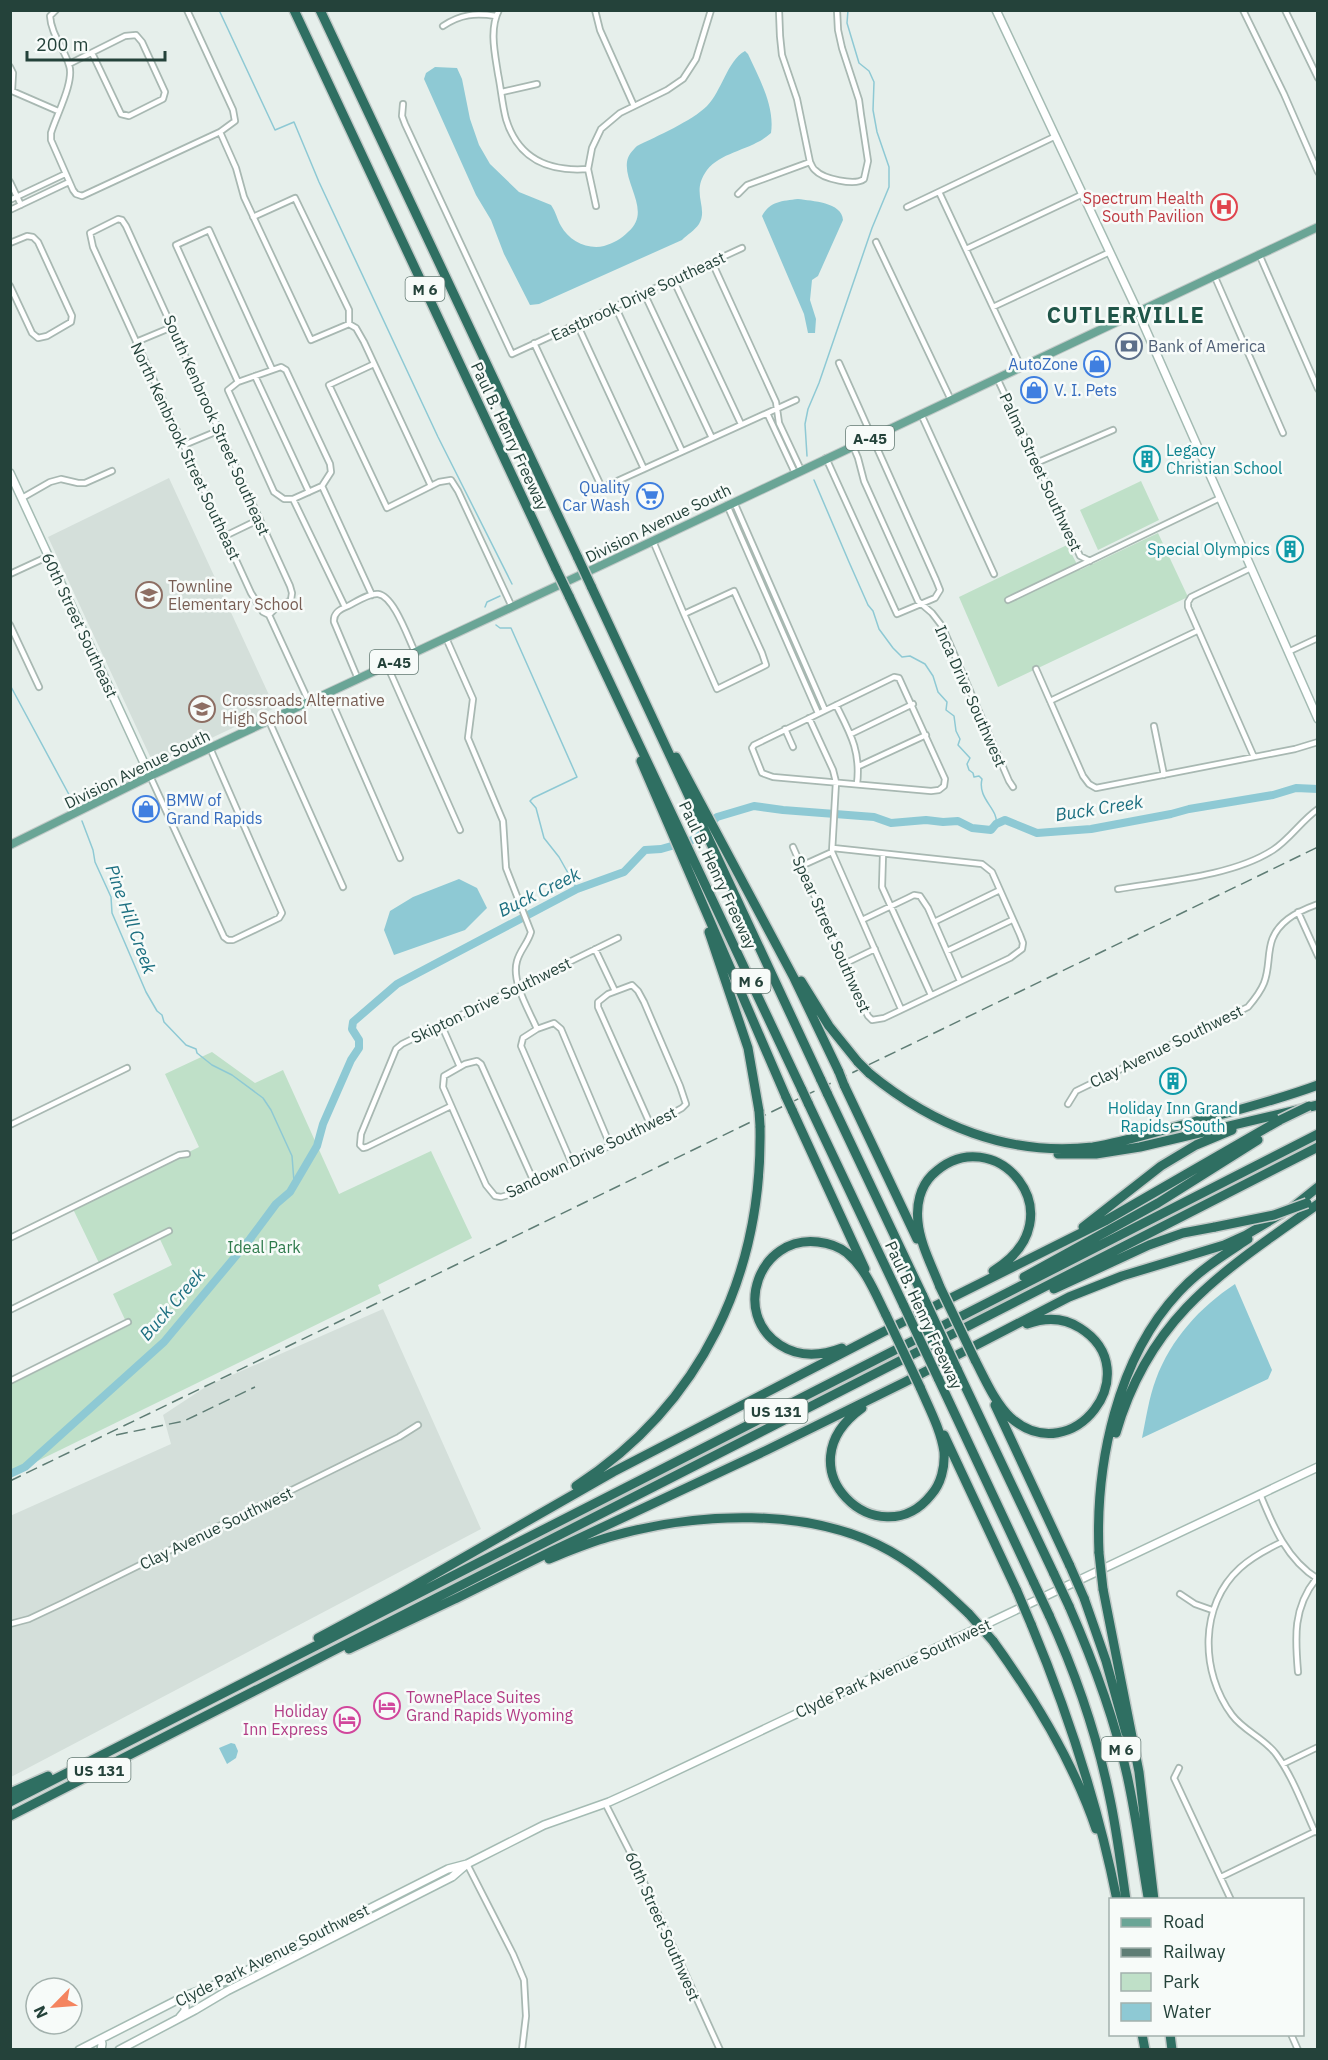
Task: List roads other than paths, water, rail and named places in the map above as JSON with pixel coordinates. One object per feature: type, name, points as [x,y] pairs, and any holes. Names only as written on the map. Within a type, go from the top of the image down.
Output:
[{"type":"highway","name":"Paul B. Henry Freeway","points":[[294,10],[594,648],[599,667],[651,777],[693,876],[808,1102],[1049,1615],[1079,1685],[1099,1751],[1113,1815],[1126,1898]]},
{"type":"highway","name":"Paul B. Henry Freeway","points":[[320,10],[624,657],[632,667],[827,1093],[1069,1606],[1095,1668],[1117,1736],[1130,1790],[1148,1898]]},
{"type":"highway","points":[[677,765],[819,1011],[858,1062],[869,1073],[915,1107],[994,1143],[1055,1154],[1096,1154],[1140,1147],[1314,1105]]},
{"type":"highway","points":[[651,777],[683,860],[693,876],[786,1098],[1031,1624],[1066,1716],[1094,1802],[1116,1897]]},
{"type":"highway","points":[[740,874],[839,1072],[975,1359],[1084,1598],[1116,1695],[1141,1799]]},
{"type":"highway","points":[[504,1533],[616,1457],[661,1413],[689,1377],[726,1311],[749,1244],[758,1191],[760,1126],[754,1071],[740,1018],[693,876]]},
{"type":"highway","points":[[960,1129],[1009,1143],[1031,1146],[1093,1147],[1255,1106],[1317,1085]]},
{"type":"highway","points":[[931,1332],[1005,1287],[1158,1203],[1314,1105]]},
{"type":"highway","points":[[234,1688],[296,1650],[391,1599],[613,1472],[883,1332],[1105,1221],[1280,1120],[1314,1105]]},
{"type":"highway","points":[[1046,1250],[1092,1221],[1161,1166],[1196,1145],[1234,1130],[1314,1105]]},
{"type":"highway","name":"US 131","points":[[10,1802],[1317,1134]]},
{"type":"highway","name":"US 131","points":[[11,1815],[1317,1147]]},
{"type":"highway","points":[[940,1287],[918,1227],[917,1206],[921,1192],[929,1179],[948,1163],[967,1157],[995,1161],[1012,1172],[1024,1188],[1030,1208],[1029,1229],[1021,1246],[1009,1260],[955,1296]]},
{"type":"highway","points":[[1154,1898],[1132,1734],[1103,1589],[1099,1553],[1098,1519],[1106,1449],[1120,1397],[1142,1344],[1159,1316],[1180,1291],[1203,1270],[1305,1201],[1317,1187]]},
{"type":"highway","points":[[969,1326],[1149,1245],[1183,1233],[1274,1215],[1317,1197]]},
{"type":"highway","points":[[184,1726],[249,1699],[905,1382],[1047,1308],[1131,1273],[1232,1241],[1305,1201]]},
{"type":"highway","points":[[1101,1484],[1125,1402],[1141,1369],[1162,1336],[1189,1303],[1217,1277],[1317,1204]]},
{"type":"highway","points":[[883,1332],[824,1354],[808,1354],[787,1349],[767,1334],[758,1317],[755,1299],[758,1279],[772,1258],[789,1246],[810,1241],[836,1246],[846,1252],[862,1270],[886,1314]]},
{"type":"highway","points":[[975,1359],[996,1398],[1010,1417],[1024,1426],[1043,1432],[1063,1431],[1082,1422],[1093,1413],[1105,1389],[1106,1364],[1098,1346],[1082,1329],[1066,1321],[1039,1320],[980,1343]]},
{"type":"highway","points":[[905,1382],[850,1417],[843,1424],[833,1442],[831,1470],[838,1490],[850,1503],[870,1514],[889,1516],[912,1511],[930,1497],[939,1483],[944,1463],[943,1446],[920,1387]]},
{"type":"highway","points":[[455,1599],[546,1560],[608,1537],[648,1527],[689,1521],[779,1520],[828,1528],[874,1543],[919,1570],[969,1614],[993,1641],[1038,1709],[1078,1784],[1095,1826],[1116,1897]]},
{"type":"highway","points":[[10,1794],[127,1742]]},
{"type":"main road","points":[[996,10],[1111,251],[1317,719]]},
{"type":"main road","name":"Division Avenue South","points":[[10,845],[150,776],[653,541],[1317,226]]},
{"type":"main road","name":"60th Street Southeast","points":[[10,473],[150,776]]},
{"type":"main road","name":"Clyde Park Avenue Southwest","points":[[79,2049],[178,2000],[220,1983],[448,1869],[467,1864],[544,1825],[605,1803],[1317,1467]]},
{"type":"main road","name":"Clyde Park Avenue Southwest","points":[[118,2049],[452,1878],[467,1864]]},
{"type":"main road","points":[[247,1981],[254,1973],[253,1966]]},
{"type":"main road","points":[[178,2000],[186,2007],[178,2019]]},
{"type":"main road","points":[[101,2039],[101,2049]]},
{"type":"street","points":[[56,10],[50,16],[50,25],[69,64],[71,77],[58,111],[51,140],[72,190],[79,196],[94,192],[220,132],[235,121],[187,10]]},
{"type":"street","points":[[499,10],[496,16],[493,43],[506,118],[514,140],[533,158],[550,168],[570,170],[588,168]]},
{"type":"street","points":[[595,10],[600,30],[634,105]]},
{"type":"street","points":[[596,206],[588,168],[592,148],[602,129],[620,113],[667,90],[683,79],[696,59],[711,12],[704,10]]},
{"type":"street","points":[[779,10],[782,55],[797,99],[810,162],[816,171],[832,178],[847,182],[862,181],[866,174],[868,161],[859,100],[842,48],[837,10]]},
{"type":"street","points":[[1243,10],[1284,94],[1317,172]]},
{"type":"street","points":[[1285,10],[1317,78]]},
{"type":"street","points":[[443,26],[455,18],[480,14],[496,16]]},
{"type":"street","points":[[69,64],[125,36],[136,35],[142,42],[165,92],[164,96],[160,101],[129,116],[124,115],[119,111],[92,53]]},
{"type":"street","points":[[10,67],[13,73],[11,92],[58,111]]},
{"type":"street","points":[[502,92],[537,84]]},
{"type":"street","name":"Eastbrook Drive Southeast","points":[[402,104],[405,124],[512,354],[742,248]]},
{"type":"street","points":[[220,132],[236,168],[240,187],[253,217],[311,340],[349,324],[354,326],[374,363],[431,486]]},
{"type":"street","points":[[907,207],[1056,136]]},
{"type":"street","points":[[738,194],[747,185],[810,162]]},
{"type":"street","points":[[10,200],[65,174]]},
{"type":"street","points":[[10,182],[21,205]]},
{"type":"street","points":[[10,210],[69,182]]},
{"type":"street","points":[[939,192],[1021,367]]},
{"type":"street","points":[[966,249],[1083,194]]},
{"type":"street","points":[[253,217],[296,198],[349,310],[349,324]]},
{"type":"street","name":"North Kenbrook Street Southeast","points":[[126,226],[122,220],[118,219],[93,231],[89,235],[93,247],[257,604],[263,612],[269,615],[309,702]]},
{"type":"street","name":"South Kenbrook Street Southeast","points":[[126,226],[292,593],[291,600],[269,615]]},
{"type":"street","points":[[238,382],[176,245],[209,230],[272,369]]},
{"type":"street","points":[[10,243],[27,236],[33,237],[42,249],[72,316],[71,322],[47,336],[38,338],[32,333],[10,286]]},
{"type":"street","points":[[876,242],[951,400]]},
{"type":"street","points":[[993,307],[1111,251]]},
{"type":"street","points":[[1259,254],[1317,389]]},
{"type":"street","points":[[712,262],[777,408],[779,423],[798,472]]},
{"type":"street","points":[[1214,275],[1282,433]]},
{"type":"street","points":[[673,279],[741,424]]},
{"type":"street","points":[[644,293],[711,438]]},
{"type":"street","points":[[615,306],[682,451]]},
{"type":"street","points":[[577,324],[644,469]]},
{"type":"street","points":[[136,342],[172,327]]},
{"type":"street","points":[[534,344],[602,488],[796,400]]},
{"type":"street","points":[[374,363],[329,385],[387,507],[447,480],[455,484],[512,607]]},
{"type":"street","points":[[826,458],[897,614],[939,594],[940,590],[936,580],[838,363]]},
{"type":"street","points":[[281,366],[286,369],[330,464],[332,472],[322,486],[293,499],[284,498],[274,492],[228,390],[238,382],[255,376],[281,366]]},
{"type":"street","points":[[255,376],[309,492]]},
{"type":"street","name":"Palma Street Southwest","points":[[997,378],[1080,556],[1090,561]]},
{"type":"street","points":[[767,413],[798,472]]},
{"type":"street","points":[[921,414],[994,574]]},
{"type":"street","points":[[184,445],[220,430]]},
{"type":"street","points":[[1036,463],[1113,430]]},
{"type":"street","name":"Inca Drive Southwest","points":[[853,446],[864,481],[921,604],[936,617],[942,626],[1013,787]]},
{"type":"street","points":[[22,498],[51,482],[61,479],[85,483],[112,471]]},
{"type":"street","points":[[322,486],[372,595]]},
{"type":"street","points":[[1008,600],[1220,498]]},
{"type":"street","points":[[293,499],[345,607]]},
{"type":"street","points":[[730,504],[825,710]]},
{"type":"street","points":[[730,504],[818,713]]},
{"type":"street","points":[[225,536],[260,519]]},
{"type":"street","points":[[653,541],[684,614],[717,689],[766,665],[734,591],[684,614]]},
{"type":"street","points":[[10,574],[49,556]]},
{"type":"street","points":[[1251,568],[1191,597],[1188,602],[1197,631],[1254,757]]},
{"type":"street","points":[[358,679],[333,618],[345,607],[372,595],[381,595],[390,600],[415,652]]},
{"type":"street","points":[[10,625],[39,687]]},
{"type":"street","points":[[1050,700],[1197,631]]},
{"type":"street","points":[[446,638],[473,699],[468,738],[503,821],[506,868],[530,926],[530,936],[516,963],[515,970],[519,987],[537,1029]]},
{"type":"street","points":[[1288,652],[1317,638]]},
{"type":"street","points":[[387,665],[460,830]]},
{"type":"street","points":[[1036,669],[1083,776],[1089,784],[1096,788],[1295,749],[1317,742]]},
{"type":"street","points":[[894,677],[899,678],[913,704],[945,779],[944,786],[939,790],[931,791],[773,777],[762,773],[752,748],[754,745],[825,710],[881,682],[894,677]]},
{"type":"street","points":[[328,693],[400,858]]},
{"type":"street","points":[[851,734],[913,704]]},
{"type":"street","points":[[836,705],[851,734],[859,766],[857,784]]},
{"type":"street","points":[[801,866],[833,850],[982,864],[992,872],[1023,943],[1022,949],[1010,958],[901,1009],[833,850],[836,782],[833,770],[809,718]]},
{"type":"street","points":[[269,721],[343,886]]},
{"type":"street","points":[[1154,726],[1164,775]]},
{"type":"street","points":[[785,729],[793,747]]},
{"type":"street","points":[[859,766],[926,735]]},
{"type":"street","points":[[150,776],[224,937],[233,940],[279,918],[281,910],[210,748]]},
{"type":"street","points":[[1118,889],[1199,875],[1250,862],[1282,844],[1317,809]]},
{"type":"street","name":"Spear Street Southwest","points":[[793,847],[868,1016],[872,1020],[884,1018],[901,1009]]},
{"type":"street","points":[[883,854],[881,881],[931,995]]},
{"type":"street","points":[[934,922],[1000,890]]},
{"type":"street","points":[[862,920],[914,896],[920,896],[960,981]]},
{"type":"street","name":"Clay Avenue Southwest","points":[[1068,1104],[1076,1091],[1248,1007],[1264,982],[1270,944],[1278,929],[1298,912],[1317,904]]},
{"type":"street","points":[[1298,912],[1317,956]]},
{"type":"street","points":[[947,951],[1012,920]]},
{"type":"street","name":"Skipton Drive Southwest","points":[[451,1106],[367,1147],[361,1147],[359,1143],[396,1049],[402,1044],[618,938]]},
{"type":"street","points":[[595,949],[615,992],[598,1002],[598,1008],[651,1126]]},
{"type":"street","points":[[844,964],[875,950]]},
{"type":"street","name":"Sandown Drive Southwest","points":[[451,1106],[486,1185],[495,1196],[504,1196],[534,1182],[651,1126],[682,1108],[686,1104],[680,1086],[638,991],[632,985],[615,992]]},
{"type":"street","points":[[572,1164],[521,1046],[523,1038],[537,1029],[554,1023],[561,1029],[610,1145]]},
{"type":"street","points":[[441,1024],[460,1067]]},
{"type":"street","points":[[451,1106],[442,1080],[444,1076],[477,1061],[481,1064],[534,1182]]},
{"type":"street","points":[[10,1125],[127,1068]]},
{"type":"street","points":[[10,1238],[179,1155],[187,1154]]},
{"type":"street","points":[[10,1310],[170,1231]]},
{"type":"street","points":[[10,1381],[128,1322]]},
{"type":"street","name":"Clay Avenue Southwest","points":[[10,1624],[29,1619],[63,1603],[399,1437],[418,1425]]},
{"type":"street","points":[[1260,1494],[1282,1542],[1296,1562],[1317,1579],[1297,1617],[1295,1631],[1298,1672]]},
{"type":"street","points":[[1221,1877],[1316,1831],[1283,1764],[1267,1744],[1233,1717],[1222,1698],[1208,1656],[1212,1610],[1227,1584],[1239,1569],[1254,1557],[1282,1542]]},
{"type":"street","points":[[1180,1594],[1195,1604],[1212,1610]]},
{"type":"street","points":[[1283,1764],[1317,1747]]},
{"type":"street","points":[[1179,1768],[1174,1778],[1231,1898]]},
{"type":"street","name":"60th Street Southwest","points":[[605,1803],[631,1854],[720,2049]]},
{"type":"street","points":[[467,1864],[522,1974],[526,1998],[522,2049]]},
{"type":"water","points":[[745,51],[765,92],[771,113],[771,133],[756,143],[729,154],[707,170],[700,186],[702,218],[699,224],[682,240],[539,304],[530,305],[504,254],[491,220],[476,195],[424,79],[426,73],[435,67],[457,68],[462,79],[470,119],[479,145],[490,164],[519,192],[551,205],[564,231],[574,240],[598,247],[608,245],[625,234],[635,224],[638,216],[627,171],[630,153],[637,146],[701,112],[712,100],[734,62]]},
{"type":"water","points":[[798,199],[832,206],[838,209],[843,220],[818,276],[812,280],[810,300],[816,319],[815,333],[808,333],[804,314],[762,216],[773,205]]},
{"type":"water","points":[[459,879],[477,888],[487,908],[465,930],[394,955],[384,930],[390,911],[413,897]]},
{"type":"water","points":[[1235,1284],[1272,1370],[1268,1379],[1142,1438],[1154,1386],[1162,1364],[1178,1337],[1210,1303]]},
{"type":"water","points":[[231,1743],[235,1744],[238,1751],[236,1758],[227,1764],[219,1748]]},
{"type":"waterway","points":[[219,10],[275,130],[294,122],[319,182],[438,437],[512,584]]},
{"type":"waterway","points":[[807,456],[805,424],[808,409],[872,228],[889,187],[889,167],[877,132],[873,110],[874,82],[869,71],[859,63],[847,23],[848,10]]},
{"type":"waterway","points":[[814,480],[879,629],[902,657],[910,656],[925,664],[933,676],[938,692],[947,702],[946,710],[954,716],[956,731],[960,739],[958,745],[970,758],[967,764],[969,770],[974,777],[979,776],[982,779],[982,792],[994,813],[996,824]]},
{"type":"waterway","points":[[485,607],[487,602],[500,596]]},
{"type":"waterway","points":[[496,625],[500,628],[511,628],[577,777],[530,801],[536,808],[544,838],[559,857],[577,889]]},
{"type":"waterway","name":"Pine Hill Creek","points":[[10,685],[73,802]]},
{"type":"waterway","name":"Buck Creek","points":[[10,1474],[25,1467],[164,1342],[250,1239],[276,1204],[290,1192],[317,1146],[323,1124],[351,1060],[359,1048],[359,1040],[352,1029],[353,1022],[397,984],[577,889],[624,872],[645,850],[661,849],[696,839],[717,817],[754,806],[874,817],[891,823],[926,820],[958,821],[972,828],[991,830],[996,824],[1005,820],[1037,833],[1091,829],[1273,795],[1296,788],[1318,789]]},
{"type":"waterway","name":"Pine Hill Creek","points":[[82,821],[95,862],[111,897],[112,913],[146,992],[157,1011],[162,1015],[164,1022],[186,1045],[196,1049],[197,1053],[212,1065],[232,1075],[263,1098],[292,1156],[294,1182]]},
{"type":"railway","points":[[10,1481],[1318,847]]},
{"type":"railway","points":[[116,1435],[184,1421],[255,1387]]},
{"type":"place","name":"Spectrum Health South Pavilion","points":[[1224,207]]},
{"type":"place","name":"Bank of America","points":[[1129,346]]},
{"type":"place","name":"AutoZone","points":[[1097,364]]},
{"type":"place","name":"V. I. Pets","points":[[1034,390]]},
{"type":"place","name":"Legacy Christian School","points":[[1147,459]]},
{"type":"place","name":"Quality Car Wash","points":[[650,496]]},
{"type":"place","name":"Special Olympics","points":[[1290,549]]},
{"type":"place","name":"Townline Elementary School","points":[[149,595]]},
{"type":"place","name":"Crossroads Alternative High School","points":[[202,709]]},
{"type":"place","name":"BMW of Grand Rapids","points":[[146,809]]},
{"type":"place","name":"Holiday Inn Grand Rapids - South","points":[[1173,1081]]},
{"type":"place","name":"TownePlace Suites Grand Rapids Wyoming","points":[[387,1706]]},
{"type":"place","name":"Holiday Inn Express","points":[[347,1720]]},
{"type":"district","name":"CUTLERVILLE","points":[[1126,314]]},
{"type":"park label","name":"Ideal Park","points":[[264,1247]]}]
